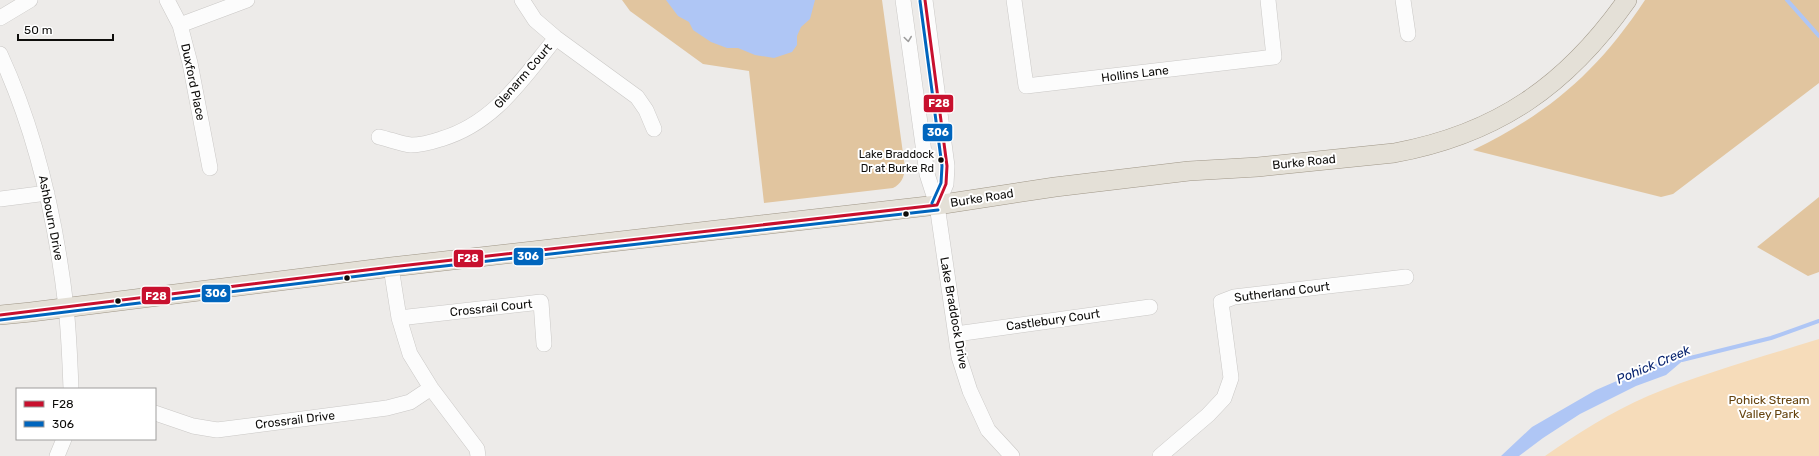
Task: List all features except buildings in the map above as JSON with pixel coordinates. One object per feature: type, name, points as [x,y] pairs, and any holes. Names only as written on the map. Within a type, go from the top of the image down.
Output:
[{"type":"main road","name":"Burke Road","points":[[0,315],[937,205],[1032,190],[1150,176],[1394,153],[1435,144],[1482,126],[1511,112],[1538,95],[1582,56],[1627,0]]},
{"type":"street","points":[[0,18],[30,0]]},
{"type":"street","name":"Duxford Place","points":[[167,0],[180,25],[190,63],[210,168]]},
{"type":"street","points":[[180,25],[247,0]]},
{"type":"street","points":[[522,0],[535,20],[556,38],[637,97],[646,110],[654,129]]},
{"type":"street","name":"Lake Braddock Drive","points":[[903,0],[927,174],[937,205],[963,372],[988,430],[1012,456]]},
{"type":"street","points":[[925,0],[947,166],[946,184],[937,205]]},
{"type":"street","name":"Hollins Lane","points":[[1014,0],[1026,86],[1274,57],[1268,0]]},
{"type":"street","points":[[1403,0],[1408,34]]},
{"type":"street","name":"Glenarm Court","points":[[379,137],[411,145],[427,143],[449,137],[471,126],[491,114],[505,100],[556,38]]},
{"type":"street","name":"Ashbourn Drive","points":[[0,54],[20,101],[36,147],[47,193],[57,240],[66,307],[72,388]]},
{"type":"street","points":[[0,199],[47,193]]},
{"type":"street","points":[[391,268],[399,318],[410,354],[431,388],[477,449],[478,456]]},
{"type":"street","name":"Sutherland Court","points":[[1160,456],[1208,416],[1224,398],[1231,378],[1221,302],[1234,297],[1406,277]]},
{"type":"street","name":"Crossrail Court","points":[[399,318],[541,302],[544,344]]},
{"type":"street","name":"Castlebury Court","points":[[956,334],[1150,307]]},
{"type":"street","name":"Crossrail Drive","points":[[156,413],[193,426],[217,430],[387,408],[410,402],[431,388]]},
{"type":"street","points":[[57,456],[64,440]]},
{"type":"green space","name":"Pohick Stream Valley Park","points":[[1819,339],[1819,456],[1545,456],[1595,423],[1648,396],[1711,373]]},
{"type":"shaded area","points":[[622,0],[882,0],[905,168],[902,180],[893,188],[764,203],[749,71],[703,64],[630,11]]},
{"type":"shaded area","points":[[1645,0],[1819,0],[1819,83],[1673,194],[1661,197],[1473,150],[1526,121],[1570,88],[1609,48]]},
{"type":"shaded area","points":[[1819,197],[1819,272],[1808,276],[1757,247]]},
{"type":"water","points":[[666,0],[815,0],[810,19],[801,27],[797,36],[797,45],[792,52],[774,58],[755,55],[738,48],[727,48],[711,42],[693,30],[689,22],[678,16]]},
{"type":"water","points":[[1686,358],[1666,375],[1636,386],[1580,414],[1543,438],[1519,456],[1501,456],[1532,427],[1596,390],[1665,360]]},
{"type":"waterway","points":[[1787,0],[1819,36]]},
{"type":"waterway","name":"Pohick Creek","points":[[1682,360],[1771,338],[1819,321]]},
{"type":"transit line","name":"F28","points":[[925,0],[947,166],[946,184],[937,205]]},
{"type":"transit line","name":"306","points":[[920,1],[942,166],[941,183],[932,203]]},
{"type":"transit line","name":"F28","points":[[0,315],[391,267],[937,205]]},
{"type":"transit line","name":"306","points":[[0,320],[392,272],[938,210]]},
{"type":"place","name":"Lake Braddock Dr at Burke Rd","points":[[941,160]]}]
